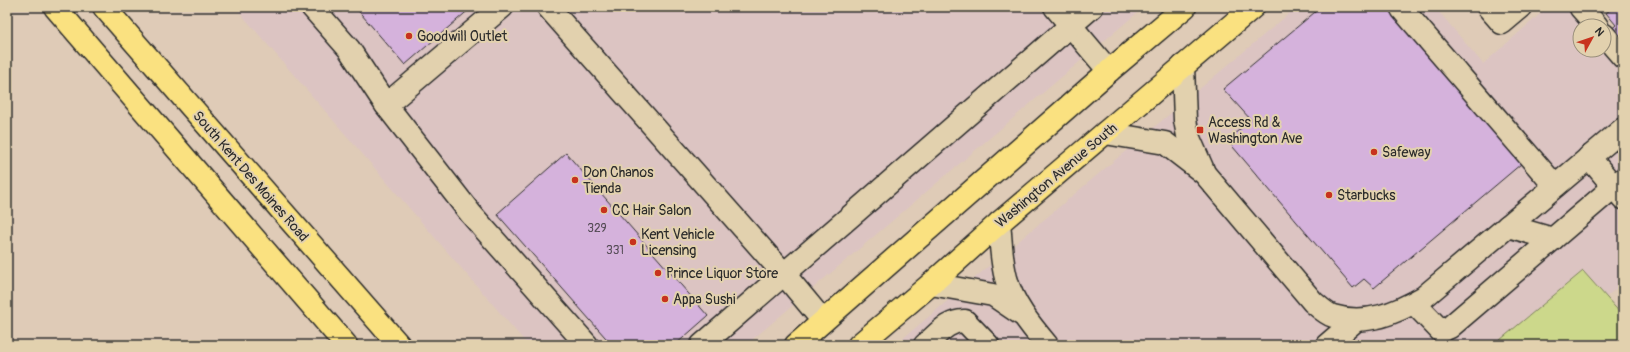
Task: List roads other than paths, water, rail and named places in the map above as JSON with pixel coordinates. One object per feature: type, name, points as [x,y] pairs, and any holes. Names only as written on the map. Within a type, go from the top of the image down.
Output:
[{"type":"main road","points":[[55,7],[346,345]]},
{"type":"main road","name":"South Kent Des Moines Road","points":[[104,7],[399,345]]},
{"type":"main road","points":[[796,345],[1109,71],[1185,7]]},
{"type":"main road","name":"Washington Avenue South","points":[[859,345],[931,284],[999,223],[1253,7]]},
{"type":"lane","points":[[312,7],[349,49],[386,105],[473,217],[587,345]]},
{"type":"lane","points":[[386,105],[502,7]]},
{"type":"lane","points":[[548,7],[784,274],[823,321]]},
{"type":"lane","points":[[1055,7],[1109,71]]},
{"type":"lane","points":[[702,345],[1092,7]]},
{"type":"lane","points":[[1488,7],[1502,23],[1521,7]]},
{"type":"lane","points":[[1583,7],[1581,8],[1589,18]]},
{"type":"lane","points":[[1402,9],[1555,186]]},
{"type":"lane","points":[[1612,44],[1623,57]]},
{"type":"lane","points":[[1183,66],[1185,120],[1188,136],[1204,173]]},
{"type":"lane","points":[[1105,133],[1165,143],[1204,173],[1313,302],[1332,316],[1356,320],[1380,317],[1402,310],[1424,297],[1623,129]]},
{"type":"lane","points":[[1414,303],[1441,331],[1450,327],[1553,239],[1620,188],[1589,157]]},
{"type":"lane","points":[[999,223],[1002,256],[1006,278],[1010,289],[1027,320],[1046,344]]},
{"type":"lane","points":[[1508,226],[1553,239]]},
{"type":"lane","points":[[931,284],[993,295],[1010,305],[1027,320]]},
{"type":"lane","points":[[1327,345],[1356,320]]},
{"type":"lane","points":[[925,345],[950,324],[957,321],[965,322],[988,345]]},
{"type":"place","name":"Goodwill Outlet","points":[[409,36]]},
{"type":"place","name":"Access Rd & Washington Ave","points":[[1200,130]]},
{"type":"place","name":"Safeway","points":[[1374,152]]},
{"type":"place","name":"Don Chanos Tienda","points":[[575,180]]},
{"type":"place","name":"Starbucks","points":[[1329,195]]},
{"type":"place","name":"CC Hair Salon","points":[[604,210]]},
{"type":"place","name":"Kent Vehicle Licensing","points":[[633,242]]},
{"type":"place","name":"Prince Liquor Store","points":[[658,273]]},
{"type":"place","name":"Appa Sushi","points":[[665,299]]}]
